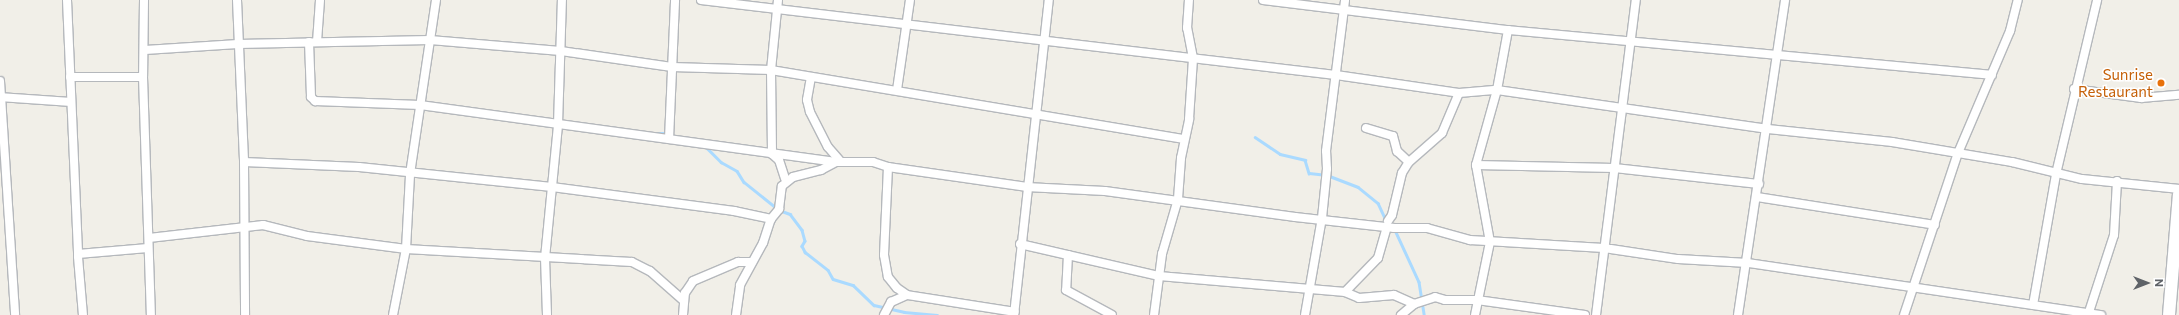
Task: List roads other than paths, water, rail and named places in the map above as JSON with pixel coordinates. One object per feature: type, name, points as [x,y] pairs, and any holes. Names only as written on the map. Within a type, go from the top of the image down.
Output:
[{"type":"street","points":[[67,0],[78,254],[83,315]]},
{"type":"street","points":[[144,0],[145,50],[143,77],[151,315]]},
{"type":"street","points":[[237,0],[244,162],[243,226],[245,315]]},
{"type":"street","points":[[320,0],[313,42],[311,97],[315,101],[420,106],[558,125],[669,138],[772,154],[838,162],[873,162],[888,167],[1026,188],[1178,199],[1250,212],[1427,228],[1490,242],[1604,248],[1678,258],[1748,263],[1914,286],[2101,315]]},
{"type":"street","points":[[394,315],[406,249],[410,174],[436,0]]},
{"type":"street","points":[[547,315],[545,258],[558,125],[562,0]]},
{"type":"street","points":[[669,138],[675,0]]},
{"type":"street","points":[[701,0],[777,4],[906,24],[1336,75],[1460,93],[1497,90],[1624,107],[1768,129],[1892,142],[2012,162],[2056,174],[2179,189]]},
{"type":"street","points":[[897,90],[910,0]]},
{"type":"street","points":[[888,167],[884,255],[888,277],[907,295],[1014,314],[1026,188],[1049,0]]},
{"type":"street","points":[[1154,315],[1159,276],[1169,224],[1178,199],[1184,139],[1189,119],[1193,58],[1187,28],[1189,0]]},
{"type":"street","points":[[1263,0],[1508,30],[1633,40],[1992,75]]},
{"type":"street","points":[[1305,315],[1308,290],[1322,218],[1327,169],[1326,151],[1345,0]]},
{"type":"street","points":[[1596,315],[1614,168],[1633,40],[1636,0]]},
{"type":"street","points":[[1738,315],[1748,263],[1758,184],[1768,129],[1785,0]]},
{"type":"street","points":[[1904,315],[1958,153],[1992,75],[2018,0]]},
{"type":"street","points":[[2033,305],[2056,174],[2074,89],[2097,0]]},
{"type":"street","points":[[777,4],[771,70],[772,154],[779,160],[785,179]]},
{"type":"street","points":[[1475,315],[1490,242],[1476,165],[1497,90],[1508,30]]},
{"type":"street","points":[[145,50],[238,44],[430,40],[561,51],[672,67],[771,70],[1184,139]]},
{"type":"street","points":[[811,76],[807,100],[810,112],[828,147],[838,162]]},
{"type":"street","points":[[70,77],[143,77]]},
{"type":"street","points":[[0,81],[15,315]]},
{"type":"street","points":[[2074,89],[2141,98],[2179,95]]},
{"type":"street","points":[[1345,292],[1378,258],[1387,224],[1392,215],[1402,173],[1409,162],[1442,133],[1460,93]]},
{"type":"street","points":[[1,97],[71,102]]},
{"type":"street","points":[[1366,128],[1393,136],[1398,151],[1409,162]]},
{"type":"street","points":[[244,162],[359,166],[410,174],[552,187],[734,211],[771,219]]},
{"type":"street","points":[[736,315],[740,285],[751,262],[763,243],[771,219],[779,209],[782,186],[793,177],[821,170],[838,162]]},
{"type":"street","points":[[1476,165],[1614,168],[1758,184]]},
{"type":"street","points":[[2088,314],[2114,236],[2117,181]]},
{"type":"street","points":[[2169,315],[2179,194]]},
{"type":"street","points":[[1757,197],[1934,226]]},
{"type":"street","points":[[149,238],[243,226],[263,225],[308,236],[406,249],[632,262],[650,271],[684,301]]},
{"type":"street","points":[[1020,244],[1159,276],[1345,292],[1374,299],[1394,294],[1414,304]]},
{"type":"street","points":[[78,254],[148,248]]},
{"type":"street","points":[[1068,255],[1066,290],[1112,315]]},
{"type":"street","points":[[683,315],[686,289],[700,276],[738,262],[751,262]]},
{"type":"street","points":[[884,315],[892,302],[907,295]]},
{"type":"street","points":[[1401,315],[1414,304],[1435,297],[1445,300],[1477,300],[1585,315]]},
{"type":"waterway","points":[[648,133],[669,133]]},
{"type":"waterway","points":[[1255,137],[1280,154],[1305,160],[1309,173],[1327,175],[1358,187],[1378,203],[1386,220]]},
{"type":"waterway","points":[[705,146],[721,162],[737,171],[744,182],[779,210],[790,214],[802,230],[805,241],[802,246],[805,252],[828,270],[833,279],[853,285],[874,305],[904,312],[937,315]]},
{"type":"waterway","points":[[1395,230],[1419,282],[1424,315]]},
{"type":"place","name":"Sunrise Restaurant","points":[[2161,83]]}]
